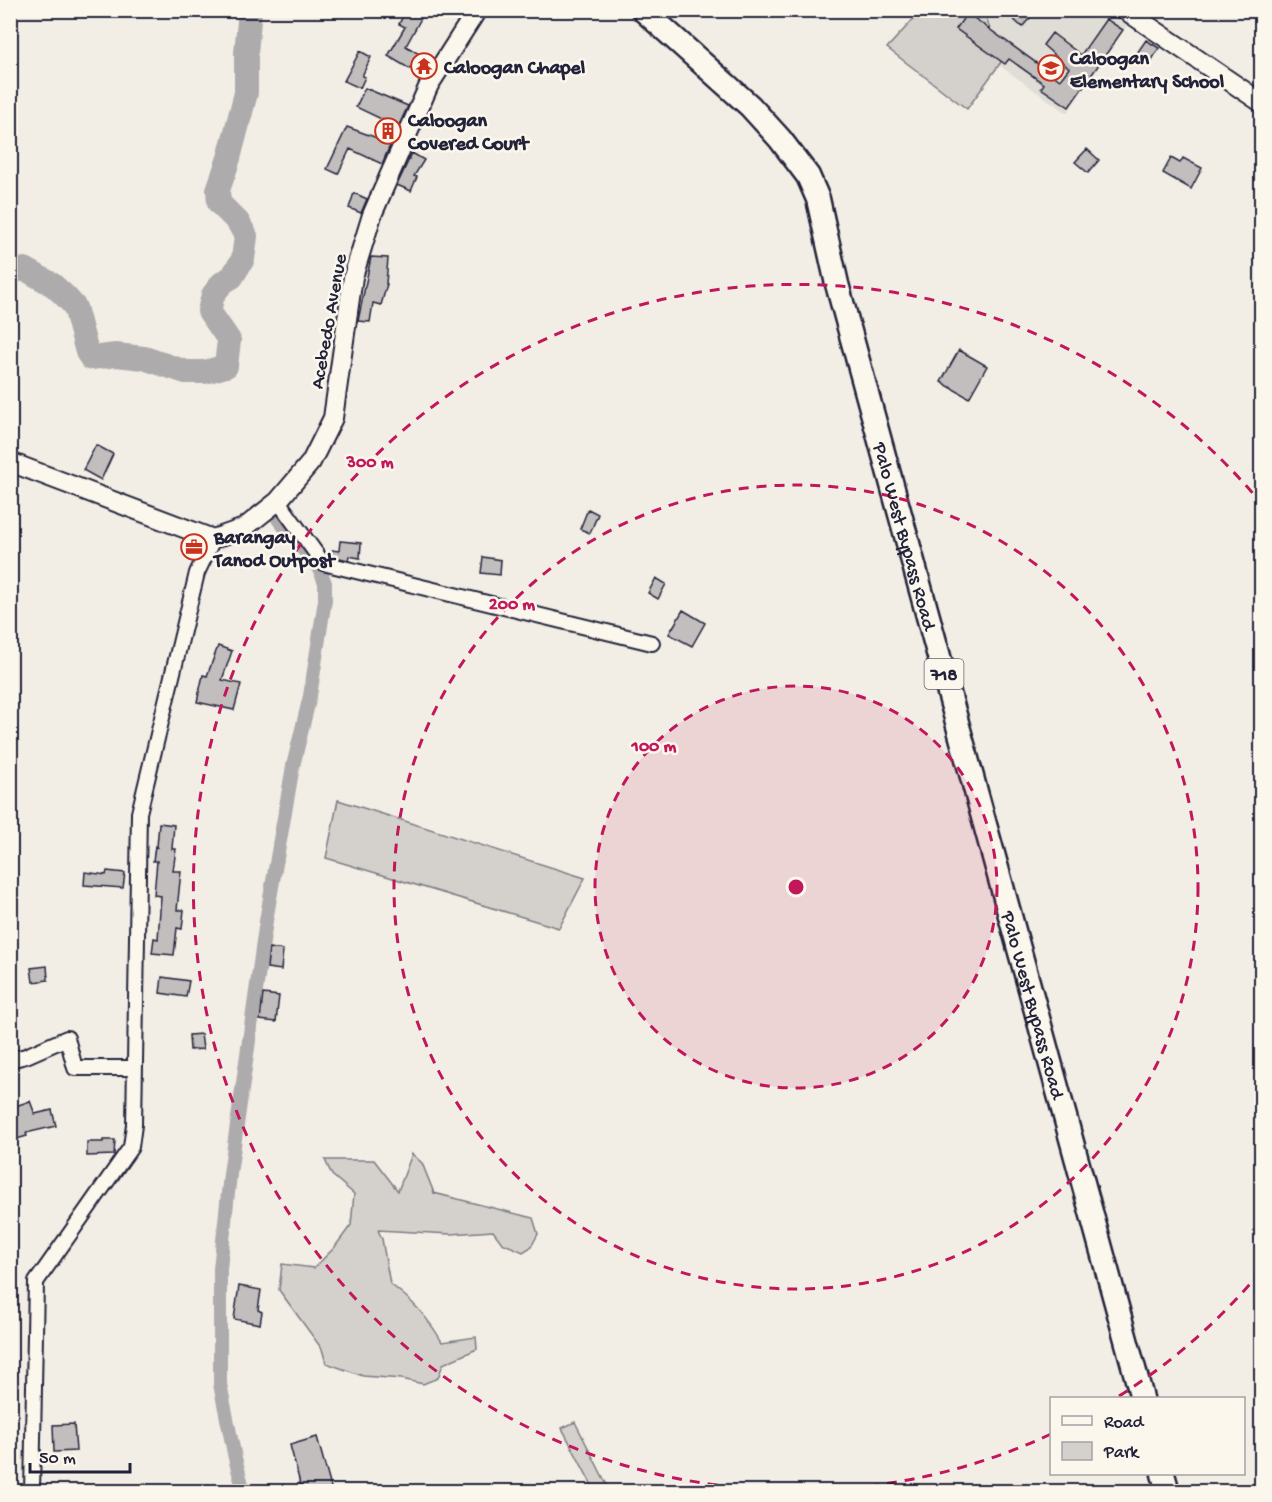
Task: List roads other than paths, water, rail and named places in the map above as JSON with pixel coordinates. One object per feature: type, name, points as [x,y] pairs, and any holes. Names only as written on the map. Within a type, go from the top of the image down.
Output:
[{"type":"main road","name":"Palo West Bypass Road","points":[[643,10],[750,106],[780,139],[808,176],[818,199],[837,284],[1142,1397]]},
{"type":"main road","points":[[1164,1475],[1168,1491]]},
{"type":"street","name":"Acebedo Avenue","points":[[213,540],[244,528],[278,501],[311,462],[333,418],[353,277],[372,215],[429,85],[477,10]]},
{"type":"street","points":[[1125,10],[1262,103]]},
{"type":"street","points":[[10,462],[213,540],[197,573],[139,813],[135,933],[134,1125],[130,1147],[36,1282],[32,1491]]},
{"type":"street","points":[[278,501],[323,563],[652,643]]},
{"type":"street","points":[[10,1060],[26,1056],[67,1038],[75,1068],[135,1068]]},
{"type":"waterway","points":[[10,272],[25,269],[53,285],[65,296],[75,307],[87,352],[91,358],[116,355],[144,358],[186,372],[205,372],[226,366],[229,340],[209,311],[213,295],[222,283],[232,277],[243,259],[246,236],[238,222],[219,203],[218,190],[246,93],[246,53],[250,10]]},
{"type":"waterway","points":[[244,1492],[220,1384],[220,1269],[230,1174],[266,921],[293,766],[310,696],[325,600],[325,583],[320,570],[278,519]]},
{"type":"place","name":"Caloogan Chapel","points":[[424,66]]},
{"type":"place","name":"Caloogan Elementary School","points":[[1051,68]]},
{"type":"place","name":"Caloogan Covered Court","points":[[388,131]]},
{"type":"place","name":"Barangay Tanod Outpost","points":[[194,547]]}]
